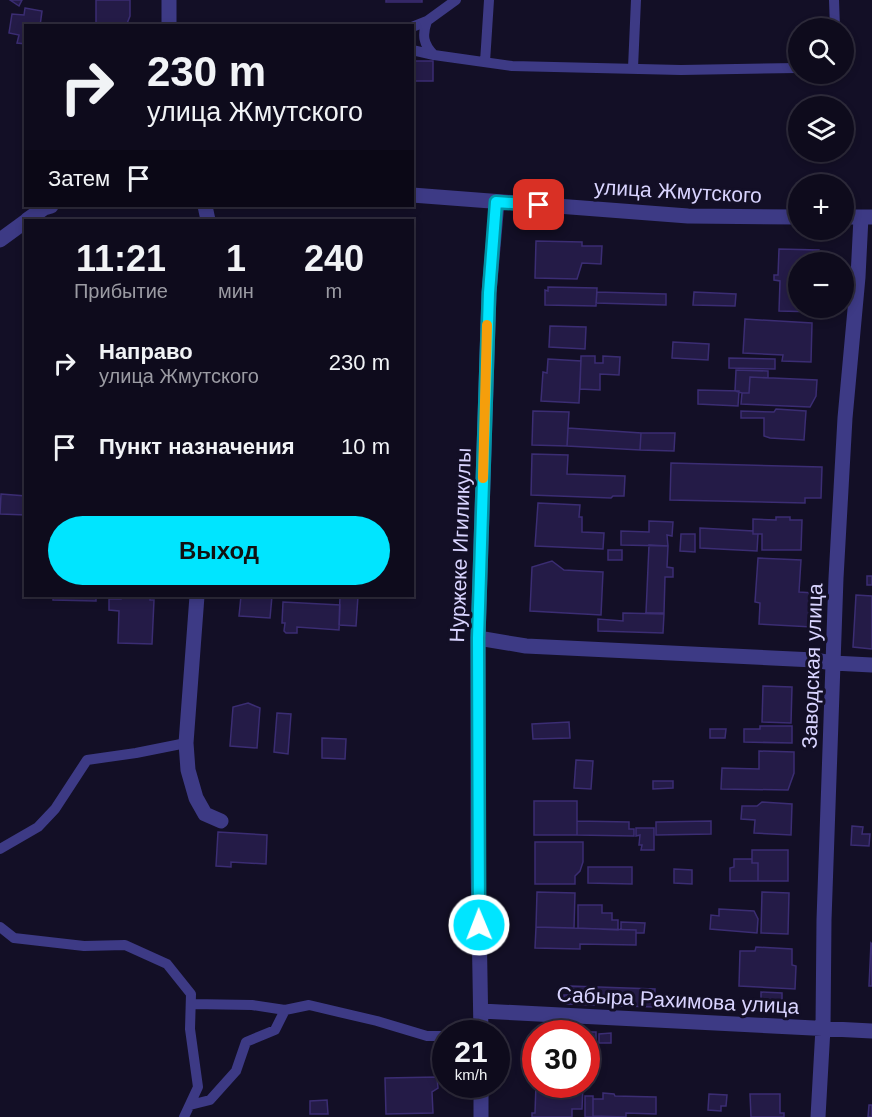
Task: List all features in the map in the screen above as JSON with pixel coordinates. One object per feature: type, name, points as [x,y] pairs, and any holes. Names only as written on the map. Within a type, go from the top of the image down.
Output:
[{"type":"street","points":[[169,0],[169,24]]},
{"type":"street","name":"улица Жмутского","points":[[414,195],[688,216],[788,217]]},
{"type":"street","name":"Нуржеке Игиликулы","points":[[481,1020],[478,638],[489,293],[496,202]]},
{"type":"street","points":[[29,219],[48,207]]},
{"type":"street","name":"Заводская улица","points":[[818,1117],[823,1028],[824,920],[836,578],[845,418],[866,217]]},
{"type":"street","points":[[0,240],[24,222]]},
{"type":"street","points":[[197,597],[186,743],[188,770],[196,798],[205,813],[221,821]]},
{"type":"street","points":[[478,638],[526,646],[814,660],[872,665]]},
{"type":"street","name":"Сабыра Рахимова улица","points":[[481,1011],[872,1031]]},
{"type":"street","points":[[481,1098],[481,1117]]},
{"type":"lane","points":[[414,26],[427,21],[456,0]]},
{"type":"lane","points":[[485,62],[489,0]]},
{"type":"lane","points":[[633,68],[636,0]]},
{"type":"lane","points":[[834,0],[835,18]]},
{"type":"lane","points":[[427,21],[424,40],[434,55]]},
{"type":"lane","points":[[414,50],[512,66],[681,70],[788,68]]},
{"type":"lane","points":[[0,849],[38,827],[56,809],[87,760],[186,743]]},
{"type":"lane","points":[[0,927],[14,938],[84,946],[125,945],[167,964],[191,994],[190,1029],[198,1087],[184,1117]]},
{"type":"lane","points":[[190,1004],[252,1005],[285,1010],[309,1005],[432,1036]]},
{"type":"lane","points":[[190,1105],[210,1100],[236,1071],[246,1042],[275,1030],[285,1010]]},
{"type":"building","points":[[10,0],[22,0],[19,6]]},
{"type":"building","points":[[96,0],[130,0],[130,16],[127,24],[96,24]]},
{"type":"building","points":[[386,0],[422,0],[422,2],[386,2]]},
{"type":"building","points":[[25,8],[42,11],[40,24],[24,24],[24,44],[17,43],[19,35],[9,33],[12,14],[24,15]]},
{"type":"building","points":[[414,61],[433,61],[433,81],[414,81]]},
{"type":"building","points":[[536,241],[582,242],[582,246],[602,246],[601,264],[582,263],[577,279],[535,278]]},
{"type":"building","points":[[779,249],[819,250],[819,252],[788,252],[788,311],[779,311],[780,281],[774,280],[774,275],[778,275]]},
{"type":"building","points":[[548,287],[597,288],[596,306],[545,305],[545,290],[548,291]]},
{"type":"building","points":[[597,292],[666,294],[666,305],[596,303]]},
{"type":"building","points":[[694,292],[736,294],[735,306],[693,305]]},
{"type":"building","points":[[745,319],[812,323],[811,362],[782,361],[783,355],[743,353]]},
{"type":"building","points":[[550,326],[586,327],[585,349],[549,347]]},
{"type":"building","points":[[673,342],[709,344],[708,360],[672,358]]},
{"type":"building","points":[[581,356],[595,356],[595,363],[603,363],[603,356],[620,357],[619,375],[600,374],[600,390],[580,389]]},
{"type":"building","points":[[729,358],[775,359],[775,369],[729,368]]},
{"type":"building","points":[[548,359],[581,361],[579,403],[541,401],[543,372],[547,373]]},
{"type":"building","points":[[736,370],[768,371],[768,378],[750,377],[749,393],[742,393],[735,391]]},
{"type":"building","points":[[750,377],[817,380],[816,396],[810,407],[741,404],[742,393],[749,393]]},
{"type":"building","points":[[698,390],[739,391],[738,406],[698,404]]},
{"type":"building","points":[[776,409],[806,411],[804,440],[764,436],[764,418],[741,418],[741,411],[774,412]]},
{"type":"building","points":[[533,411],[569,412],[567,446],[532,445]]},
{"type":"building","points":[[568,428],[641,433],[640,450],[567,446]]},
{"type":"building","points":[[641,433],[675,433],[674,451],[640,450]]},
{"type":"building","points":[[532,454],[568,455],[567,474],[625,476],[624,496],[611,498],[531,495]]},
{"type":"building","points":[[671,463],[822,467],[821,498],[805,498],[805,503],[670,500]]},
{"type":"building","points":[[1,494],[24,496],[24,515],[0,514]]},
{"type":"building","points":[[538,503],[580,505],[579,517],[582,517],[582,532],[604,533],[603,549],[535,546]]},
{"type":"building","points":[[776,517],[802,520],[801,550],[762,550],[762,534],[753,534],[753,519],[776,520]]},
{"type":"building","points":[[649,521],[673,522],[672,536],[667,535],[668,546],[621,545],[621,531],[649,532]]},
{"type":"building","points":[[700,528],[753,531],[753,534],[758,534],[757,551],[700,548]]},
{"type":"building","points":[[681,534],[695,534],[695,552],[680,551]]},
{"type":"building","points":[[649,545],[668,546],[667,567],[673,568],[673,577],[665,577],[664,613],[646,613]]},
{"type":"building","points":[[608,550],[622,550],[622,560],[608,560]]},
{"type":"building","points":[[758,558],[801,560],[799,592],[814,593],[812,627],[759,624],[760,603],[755,602]]},
{"type":"building","points":[[552,561],[564,570],[603,572],[601,615],[530,611],[532,567]]},
{"type":"building","points":[[867,576],[872,576],[872,585],[867,585]]},
{"type":"building","points":[[856,595],[872,596],[872,649],[853,647]]},
{"type":"building","points":[[53,597],[96,597],[96,601],[53,600]]},
{"type":"building","points":[[121,597],[150,597],[150,600],[154,600],[152,644],[118,643],[119,611],[109,610],[109,599],[121,599]]},
{"type":"building","points":[[241,597],[272,597],[270,618],[239,616]]},
{"type":"building","points":[[340,597],[358,597],[356,626],[339,625]]},
{"type":"building","points":[[283,602],[340,605],[339,630],[297,627],[297,633],[286,633],[285,623],[282,623]]},
{"type":"building","points":[[623,613],[664,614],[663,633],[598,631],[598,619],[623,621]]},
{"type":"building","points":[[763,686],[792,687],[791,723],[762,722]]},
{"type":"building","points":[[248,703],[260,708],[257,748],[230,746],[233,707]]},
{"type":"building","points":[[277,713],[291,714],[288,754],[274,752]]},
{"type":"building","points":[[569,722],[570,738],[533,739],[532,724]]},
{"type":"building","points":[[760,726],[792,726],[792,743],[744,742],[744,729],[760,729]]},
{"type":"building","points":[[710,729],[726,729],[725,738],[710,738]]},
{"type":"building","points":[[322,738],[346,739],[345,759],[322,758]]},
{"type":"building","points":[[759,751],[794,752],[794,773],[788,790],[721,789],[722,768],[759,769]]},
{"type":"building","points":[[576,760],[593,761],[591,789],[574,788]]},
{"type":"building","points":[[653,781],[673,781],[673,788],[653,789]]},
{"type":"building","points":[[534,801],[577,801],[577,835],[534,835]]},
{"type":"building","points":[[762,802],[792,804],[791,835],[754,833],[755,820],[741,819],[742,806],[757,806]]},
{"type":"building","points":[[577,821],[629,822],[629,829],[634,829],[634,836],[577,835]]},
{"type":"building","points":[[711,821],[711,834],[656,835],[656,822]]},
{"type":"building","points":[[852,826],[863,827],[862,834],[870,834],[869,846],[851,845]]},
{"type":"building","points":[[636,828],[654,828],[654,850],[641,850],[640,835],[636,836]]},
{"type":"building","points":[[218,832],[267,835],[266,864],[231,862],[231,867],[216,866]]},
{"type":"building","points":[[535,842],[583,842],[583,862],[580,871],[575,876],[575,884],[535,884]]},
{"type":"building","points":[[752,850],[788,850],[788,881],[758,881],[758,863],[752,863]]},
{"type":"building","points":[[734,859],[752,859],[752,863],[758,863],[758,881],[730,881],[730,868],[734,867]]},
{"type":"building","points":[[588,867],[632,867],[632,884],[588,883]]},
{"type":"building","points":[[674,869],[692,870],[692,884],[674,883]]},
{"type":"building","points":[[537,892],[575,893],[574,928],[536,927]]},
{"type":"building","points":[[762,892],[789,893],[788,934],[761,933]]},
{"type":"building","points":[[578,905],[602,905],[602,913],[612,913],[612,920],[618,920],[618,930],[578,928]]},
{"type":"building","points":[[719,909],[754,911],[758,919],[757,933],[710,929],[711,915],[719,916]]},
{"type":"building","points":[[621,922],[645,923],[644,933],[636,933],[636,930],[621,930]]},
{"type":"building","points":[[536,927],[636,930],[636,945],[580,944],[580,949],[535,948]]},
{"type":"building","points":[[871,943],[872,986],[869,986]]},
{"type":"building","points":[[756,947],[792,949],[792,965],[796,966],[795,989],[739,986],[740,951],[755,951]]},
{"type":"building","points":[[570,986],[655,989],[654,1007],[567,1004],[568,999],[564,999],[564,995],[570,995]]},
{"type":"building","points":[[761,992],[782,993],[782,1006],[761,1005]]},
{"type":"building","points":[[611,1033],[611,1043],[600,1043],[600,1034]]},
{"type":"building","points":[[432,1077],[433,1113],[386,1114],[385,1078]]},
{"type":"building","points":[[603,1093],[615,1096],[656,1097],[656,1114],[626,1113],[626,1117],[593,1116],[593,1099],[603,1099]]},
{"type":"building","points":[[709,1094],[727,1095],[726,1106],[721,1106],[721,1111],[708,1110]]},
{"type":"building","points":[[750,1094],[780,1094],[780,1113],[784,1113],[784,1117],[751,1117]]},
{"type":"building","points":[[536,1098],[582,1098],[582,1109],[572,1109],[572,1117],[532,1117],[532,1113],[535,1113]]},
{"type":"building","points":[[585,1098],[593,1098],[593,1116],[603,1117],[585,1117]]},
{"type":"building","points":[[327,1100],[328,1114],[310,1114],[310,1101]]},
{"type":"building","points":[[869,1105],[872,1105],[872,1117],[868,1117]]},
{"type":"slow traffic","points":[[483,478],[487,325]]},
{"type":"route","points":[[479,925],[478,638],[489,293],[496,202],[539,205]]}]
